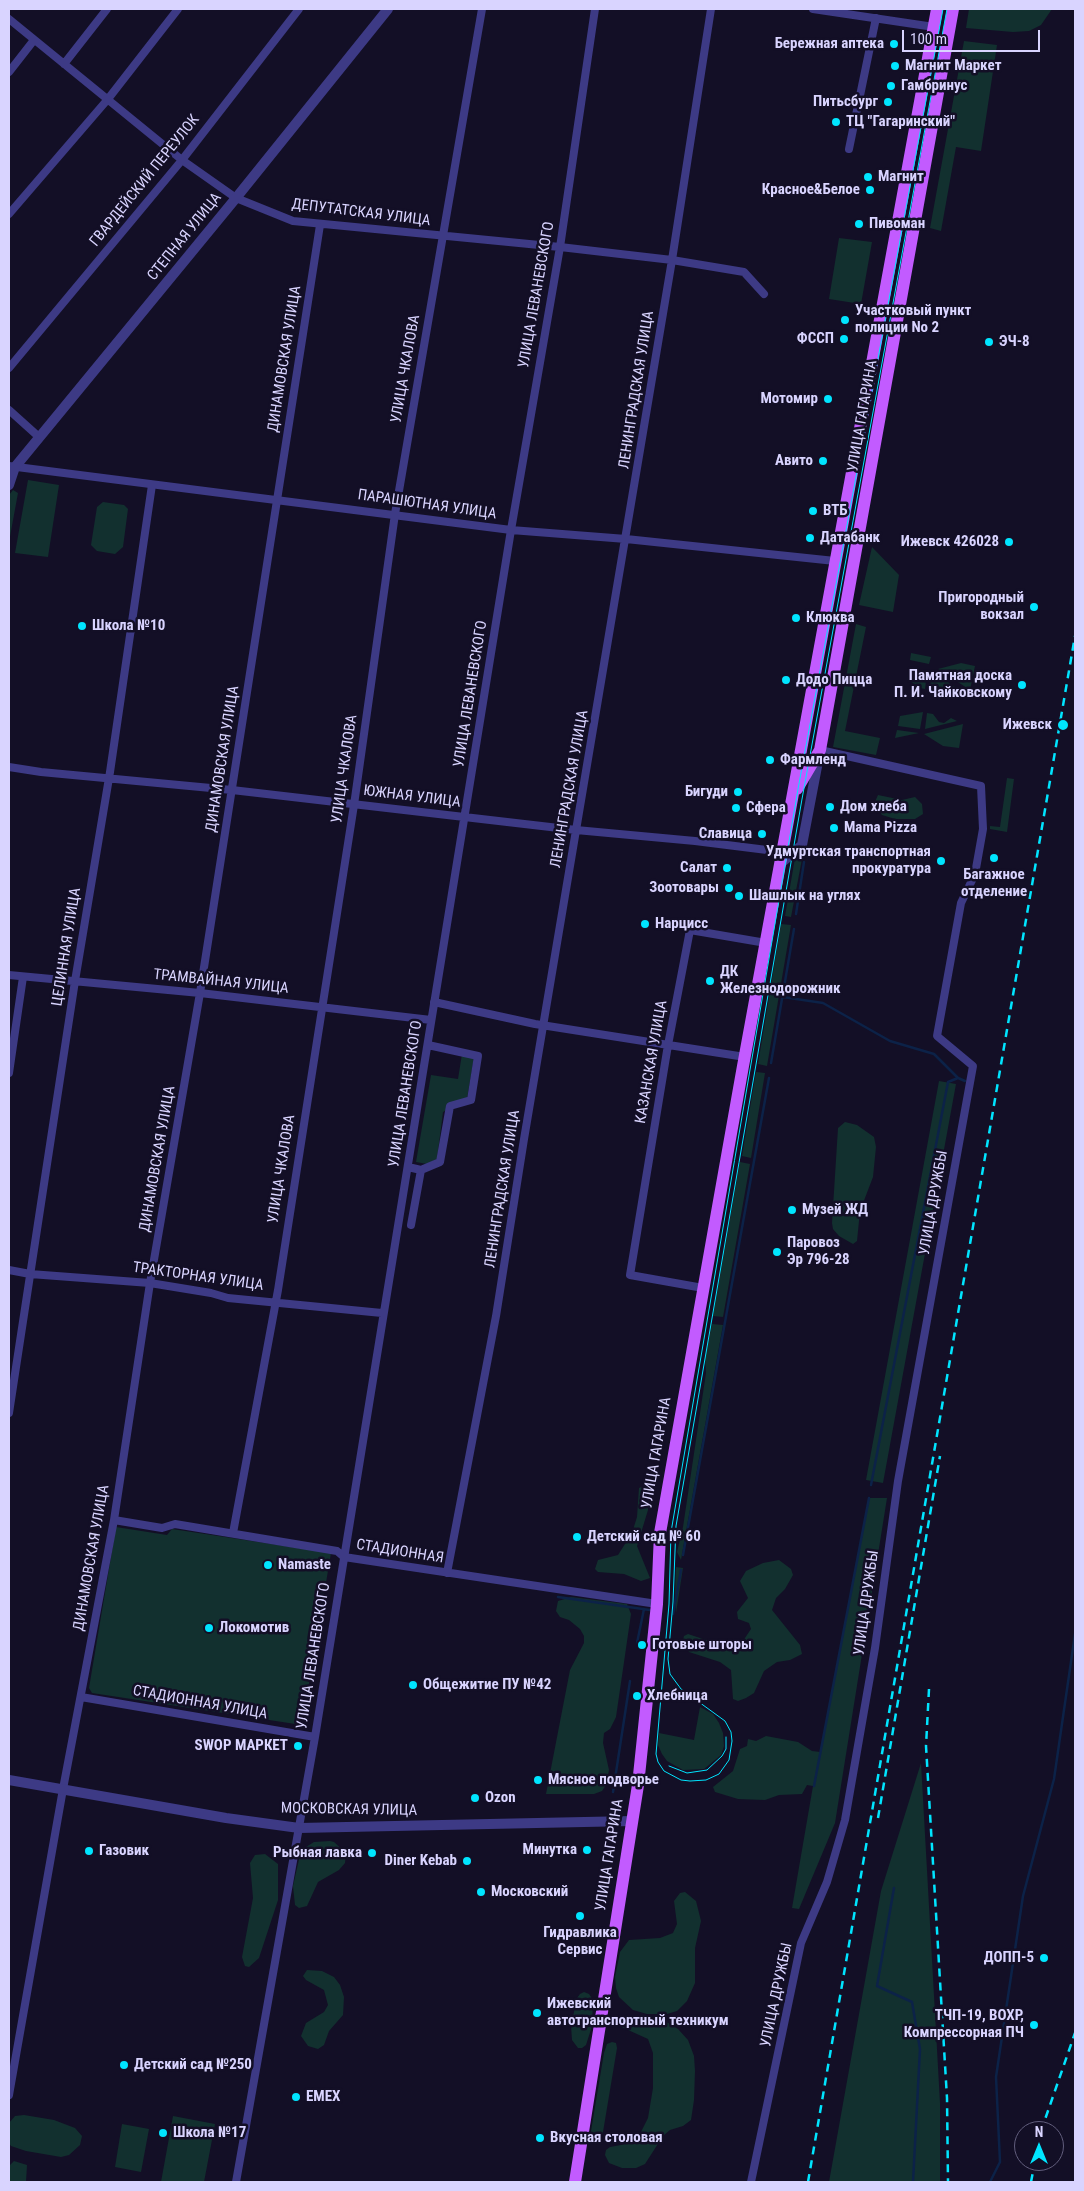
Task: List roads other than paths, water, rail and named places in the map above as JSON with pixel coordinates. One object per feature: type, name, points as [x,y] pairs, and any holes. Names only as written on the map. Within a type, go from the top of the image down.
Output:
[{"type":"main road","name":"УЛИЦА ГАГАРИНА","points":[[575,2182],[632,1822],[656,1604],[660,1533],[835,561],[937,9]]},
{"type":"main road","name":"УЛИЦА ГАГАРИНА","points":[[794,793],[820,750],[953,9]]},
{"type":"main road","points":[[934,27],[949,29]]},
{"type":"street","points":[[64,64],[107,9]]},
{"type":"street","points":[[9,214],[108,99],[178,9]]},
{"type":"street","name":"ГВАРДЕЙСКИЙ ПЕРЕУЛОК","points":[[9,368],[182,160],[299,9]]},
{"type":"street","name":"СТЕПНАЯ УЛИЦА","points":[[9,485],[12,467],[40,437],[388,9]]},
{"type":"street","name":"УЛИЦА ЧКАЛОВА","points":[[233,1533],[276,1302],[354,805],[395,514],[482,9]]},
{"type":"street","name":"УЛИЦА ЛЕВАНЕВСКОГО","points":[[236,2182],[315,1737],[382,1313],[408,1167],[511,530],[560,247],[595,9]]},
{"type":"street","name":"ЛЕНИНГРАДСКАЯ УЛИЦА","points":[[446,1573],[496,1316],[672,260],[711,9]]},
{"type":"street","points":[[814,9],[870,14],[934,27]]},
{"type":"street","points":[[850,148],[870,14]]},
{"type":"street","name":"ДЕПУТАТСКАЯ УЛИЦА","points":[[9,19],[182,160],[236,198],[293,221],[672,260],[744,272],[764,294]]},
{"type":"street","points":[[9,72],[34,40]]},
{"type":"street","name":"ДИНАМОВСКАЯ УЛИЦА","points":[[9,2095],[62,1789],[114,1520],[150,1282],[200,993],[320,225]]},
{"type":"street","points":[[9,410],[40,437]]},
{"type":"street","name":"ПАРАШЮТНАЯ УЛИЦА","points":[[12,467],[511,530],[626,539],[835,561]]},
{"type":"street","name":"ЦЕЛИННАЯ УЛИЦА","points":[[9,1413],[75,982],[109,779],[152,485]]},
{"type":"street","points":[[780,864],[802,845],[820,750]]},
{"type":"street","name":"УЛИЦА ДРУЖБЫ","points":[[751,2182],[802,1943],[827,1882],[845,1820],[875,1648],[898,1481],[973,1066],[937,1036],[961,903],[975,874],[983,829],[981,786],[820,750]]},
{"type":"street","name":"ЮЖНАЯ УЛИЦА","points":[[9,767],[109,779],[232,790],[576,830],[767,850],[783,850]]},
{"type":"street","name":"КАЗАНСКАЯ УЛИЦА","points":[[703,1288],[630,1275],[668,1045],[690,930],[766,943]]},
{"type":"street","name":"ТРАМВАЙНАЯ УЛИЦА","points":[[9,975],[322,1006],[431,1020]]},
{"type":"street","points":[[9,1073],[23,977]]},
{"type":"street","points":[[434,1002],[544,1025],[745,1057]]},
{"type":"street","points":[[408,1167],[421,1170],[440,1162],[450,1106],[471,1100],[478,1056],[428,1045]]},
{"type":"street","points":[[411,1225],[421,1170]]},
{"type":"street","name":"ТРАКТОРНАЯ УЛИЦА","points":[[9,1270],[30,1274],[150,1282],[228,1298],[382,1313]]},
{"type":"street","name":"СТАДИОННАЯ","points":[[114,1520],[162,1528],[175,1524],[337,1551],[344,1557],[656,1604]]},
{"type":"street","name":"СТАДИОННАЯ УЛИЦА","points":[[81,1697],[315,1737]]},
{"type":"street","name":"МОСКОВСКАЯ УЛИЦА","points":[[9,1780],[226,1818],[299,1828],[632,1822]]},
{"type":"waterway","points":[[796,914],[804,862]]},
{"type":"waterway","points":[[771,1063],[794,929]]},
{"type":"waterway","points":[[783,997],[823,1003],[890,1041],[934,1054],[958,1078]]},
{"type":"waterway","points":[[683,1555],[769,1078]]},
{"type":"waterway","points":[[871,1485],[948,1082],[958,1078],[965,1081]]},
{"type":"waterway","points":[[814,1786],[869,1498]]},
{"type":"waterway","points":[[673,1614],[681,1570]]},
{"type":"waterway","points":[[558,1597],[650,1610]]},
{"type":"waterway","points":[[637,1643],[644,1609]]},
{"type":"waterway","points":[[990,2182],[1000,2162],[996,2077],[1023,1896],[1054,1779],[1075,1634]]},
{"type":"waterway","points":[[613,1792],[630,1681]]},
{"type":"waterway","points":[[894,1888],[877,1986],[912,2002],[920,2049],[913,2182]]},
{"type":"tram line","points":[[943,9],[798,789],[671,1532],[669,1604],[656,1754],[658,1762],[664,1771],[681,1780],[706,1780],[719,1774],[729,1760],[732,1741],[731,1732],[725,1721],[681,1689],[670,1674],[668,1659],[673,1602],[676,1526],[802,799],[947,9]]},
{"type":"tram line","points":[[669,1766],[687,1773],[707,1770],[722,1756],[726,1749],[726,1737]]},
{"type":"railway","points":[[808,2182],[1075,636]]},
{"type":"railway","points":[[878,1818],[940,1456]]},
{"type":"railway","points":[[929,1689],[926,1746],[947,2098],[948,2182]]},
{"type":"railway","points":[[1044,2121],[1075,2033]]},
{"type":"railway","points":[[1031,2182],[1033,2171]]},
{"type":"place","name":"Бережная аптека","points":[[894,44]]},
{"type":"place","name":"Магнит Маркет","points":[[895,66]]},
{"type":"place","name":"Гамбринус","points":[[891,86]]},
{"type":"place","name":"Питьсбург","points":[[888,102]]},
{"type":"place","name":"ТЦ \"Гагаринский\"","points":[[836,122]]},
{"type":"place","name":"Магнит","points":[[868,177]]},
{"type":"place","name":"Красное&Белое","points":[[870,190]]},
{"type":"place","name":"Пивоман","points":[[859,224]]},
{"type":"place","name":"Участковый пункт полиции No 2","points":[[845,320]]},
{"type":"place","name":"ФССП","points":[[844,339]]},
{"type":"place","name":"ЭЧ-8","points":[[989,342]]},
{"type":"place","name":"Мотомир","points":[[828,399]]},
{"type":"place","name":"Авито","points":[[823,461]]},
{"type":"place","name":"ВТБ","points":[[813,511]]},
{"type":"place","name":"Датабанк","points":[[810,538]]},
{"type":"place","name":"Ижевск 426028","points":[[1009,542]]},
{"type":"place","name":"Пригородный вокзал","points":[[1034,607]]},
{"type":"place","name":"Клюква","points":[[796,618]]},
{"type":"place","name":"Школа №10","points":[[82,626]]},
{"type":"place","name":"Додо Пицца","points":[[786,680]]},
{"type":"place","name":"Памятная доска П. И. Чайковскому","points":[[1022,685]]},
{"type":"place","name":"Ижевск","points":[[1063,725]]},
{"type":"place","name":"Фармленд","points":[[770,760]]},
{"type":"place","name":"Бигуди","points":[[738,792]]},
{"type":"place","name":"Дом хлеба","points":[[830,807]]},
{"type":"place","name":"Сфера","points":[[736,808]]},
{"type":"place","name":"Mama Pizza","points":[[834,828]]},
{"type":"place","name":"Славица","points":[[762,834]]},
{"type":"place","name":"Багажное отделение","points":[[994,858]]},
{"type":"place","name":"Удмуртская транспортная прокуратура","points":[[941,861]]},
{"type":"place","name":"Салат","points":[[727,868]]},
{"type":"place","name":"Зоотовары","points":[[729,888]]},
{"type":"place","name":"Шашлык на углях","points":[[739,896]]},
{"type":"place","name":"Нарцисс","points":[[645,924]]},
{"type":"place","name":"ДК Железнодорожник","points":[[710,981]]},
{"type":"place","name":"Музей ЖД","points":[[792,1210]]},
{"type":"place","name":"Паровоз Эр 796-28","points":[[777,1252]]},
{"type":"place","name":"Детский сад № 60","points":[[577,1537]]},
{"type":"place","name":"Namaste","points":[[268,1565]]},
{"type":"place","name":"Локомотив","points":[[209,1628]]},
{"type":"place","name":"Готовые шторы","points":[[642,1645]]},
{"type":"place","name":"Общежитие ПУ №42","points":[[413,1685]]},
{"type":"place","name":"Хлебница","points":[[637,1696]]},
{"type":"place","name":"SWOP МАРКЕТ","points":[[298,1746]]},
{"type":"place","name":"Мясное подворье","points":[[538,1780]]},
{"type":"place","name":"Ozon","points":[[475,1798]]},
{"type":"place","name":"Минутка","points":[[587,1850]]},
{"type":"place","name":"Газовик","points":[[89,1851]]},
{"type":"place","name":"Рыбная лавка","points":[[372,1853]]},
{"type":"place","name":"Diner Kebab","points":[[467,1861]]},
{"type":"place","name":"Московский","points":[[481,1892]]},
{"type":"place","name":"Гидравлика Сервис","points":[[580,1916]]},
{"type":"place","name":"ДОПП-5","points":[[1044,1958]]},
{"type":"place","name":"Ижевский автотранспортный техникум","points":[[537,2013]]},
{"type":"place","name":"ТЧП-19, ВОХР, Компрессорная ПЧ","points":[[1034,2025]]},
{"type":"place","name":"Детский сад №250","points":[[124,2065]]},
{"type":"place","name":"EMEX","points":[[296,2097]]},
{"type":"place","name":"Школа №17","points":[[163,2133]]},
{"type":"place","name":"Вкусная столовая","points":[[540,2138]]}]
